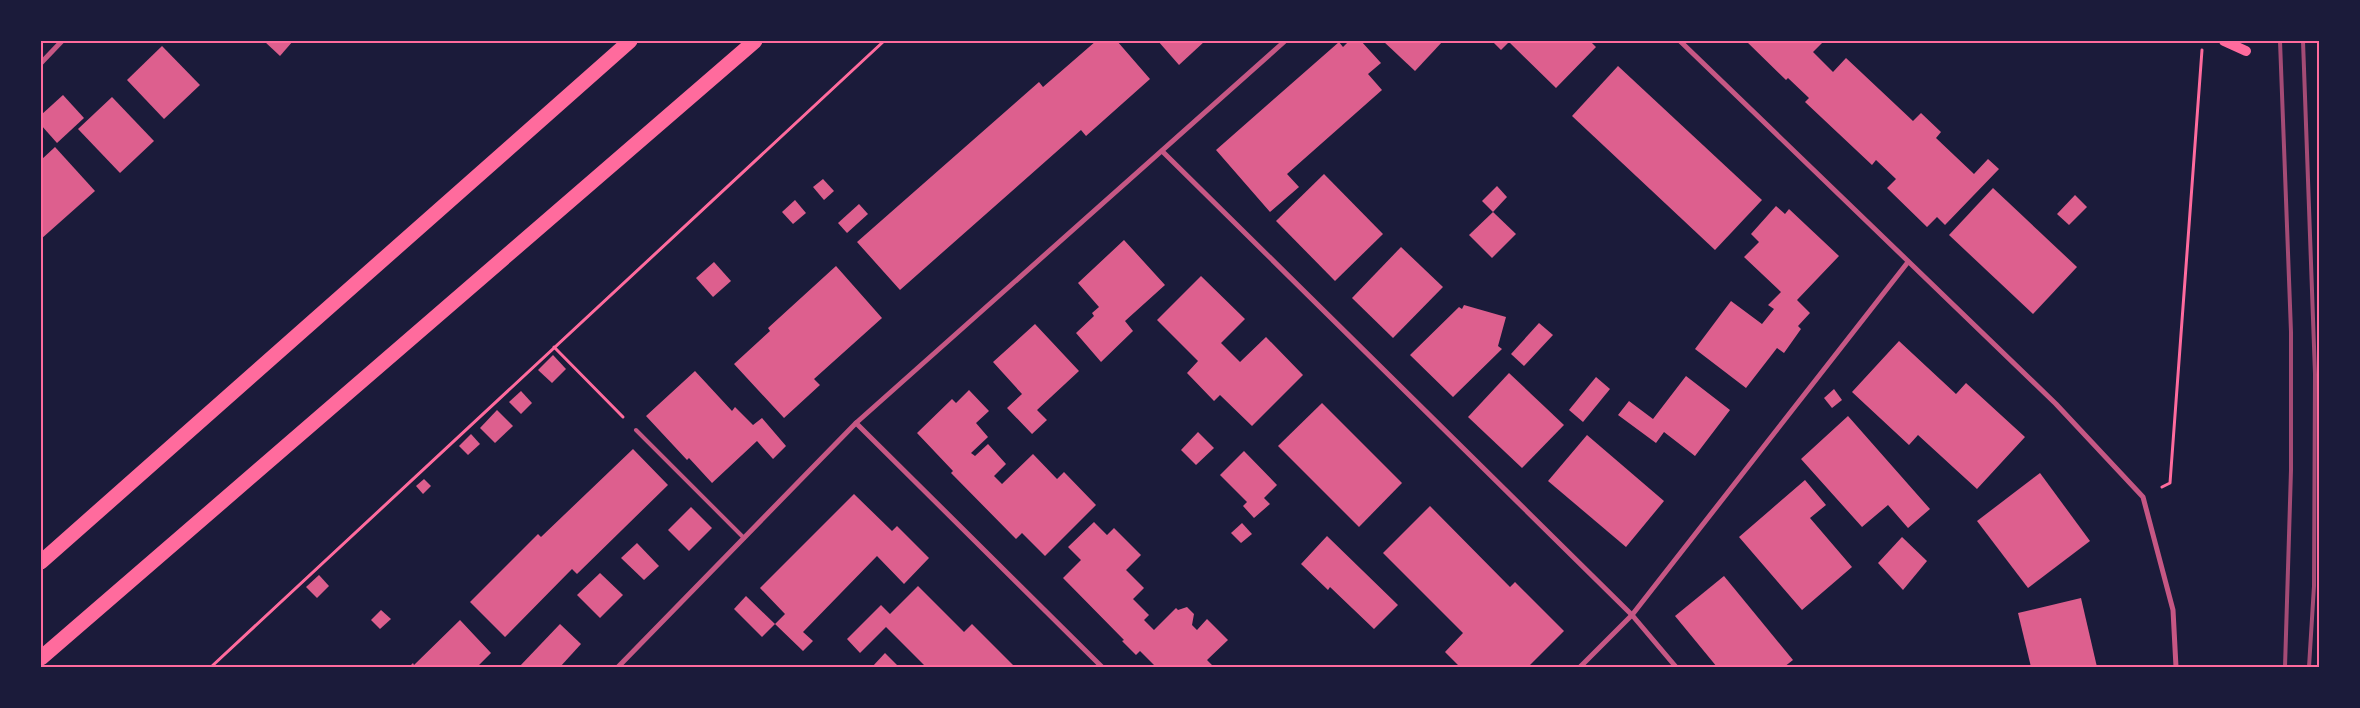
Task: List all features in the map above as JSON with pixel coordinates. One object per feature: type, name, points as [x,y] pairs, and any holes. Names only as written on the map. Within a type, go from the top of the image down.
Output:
[{"type":"highway","points":[[41,562],[630,41]]},
{"type":"highway","points":[[41,658],[756,41]]},
{"type":"main road","points":[[2224,41],[2246,51]]},
{"type":"street","points":[[41,63],[62,41]]},
{"type":"street","points":[[618,667],[856,423],[1286,41]]},
{"type":"street","points":[[1680,41],[2056,404],[2144,497],[2173,610],[2176,667]]},
{"type":"street","points":[[1162,151],[1632,615],[1676,667]]},
{"type":"street","points":[[1580,667],[1632,615],[1908,262]]},
{"type":"street","points":[[856,423],[1102,667]]},
{"type":"lane","points":[[636,430],[744,538]]},
{"type":"path","points":[[211,667],[884,41]]},
{"type":"path","points":[[2144,497],[2170,484],[2202,41]]},
{"type":"path","points":[[554,347],[636,430]]},
{"type":"building","points":[[264,41],[293,41],[280,56]]},
{"type":"building","points":[[1096,41],[1117,41],[1150,79],[1086,136],[1081,130],[900,290],[857,242],[1039,82],[1043,87]]},
{"type":"building","points":[[1158,41],[1205,41],[1179,65]]},
{"type":"building","points":[[1349,41],[1361,41],[1381,63],[1368,74],[1382,90],[1287,174],[1299,187],[1270,212],[1216,150],[1339,42],[1343,47]]},
{"type":"building","points":[[1383,41],[1443,41],[1415,71]]},
{"type":"building","points":[[1492,41],[1590,41],[1596,47],[1556,88],[1509,42],[1501,50]]},
{"type":"building","points":[[1746,41],[1824,41],[1813,52],[1833,72],[1846,58],[1913,121],[1921,113],[1941,132],[1936,138],[1974,174],[1988,159],[1999,169],[1945,225],[1937,217],[1927,227],[1887,188],[1896,179],[1876,160],[1872,165],[1805,102],[1809,98],[1788,78],[1786,80]]},
{"type":"building","points":[[162,46],[200,85],[164,119],[127,80]]},
{"type":"building","points":[[1618,66],[1762,200],[1715,250],[1572,116]]},
{"type":"building","points":[[63,95],[84,118],[57,143],[41,125],[41,115]]},
{"type":"building","points":[[112,97],[154,141],[120,173],[78,129]]},
{"type":"building","points":[[55,147],[95,191],[41,239],[41,160]]},
{"type":"building","points":[[1324,174],[1383,234],[1335,281],[1276,221]]},
{"type":"building","points":[[823,179],[834,191],[824,200],[813,187]]},
{"type":"building","points":[[1497,186],[1507,197],[1493,212],[1482,201]]},
{"type":"building","points":[[1993,188],[2077,267],[2033,314],[1949,235]]},
{"type":"building","points":[[2075,195],[2087,207],[2069,225],[2057,214]]},
{"type":"building","points":[[795,200],[806,213],[793,224],[782,212]]},
{"type":"building","points":[[859,204],[868,214],[847,233],[838,223]]},
{"type":"building","points":[[1776,206],[1785,214],[1789,209],[1839,256],[1797,300],[1810,313],[1798,326],[1801,329],[1784,353],[1777,348],[1746,388],[1695,349],[1731,301],[1762,324],[1774,309],[1768,305],[1781,292],[1744,257],[1759,242],[1751,234]]},
{"type":"building","points":[[1493,212],[1516,234],[1492,258],[1469,235]]},
{"type":"building","points":[[1124,240],[1165,285],[1125,321],[1133,331],[1101,362],[1076,333],[1094,316],[1092,313],[1099,307],[1078,283]]},
{"type":"building","points":[[1401,247],[1443,287],[1393,338],[1352,298]]},
{"type":"building","points":[[714,262],[731,281],[713,297],[696,278]]},
{"type":"building","points":[[836,266],[882,318],[814,379],[820,385],[784,418],[734,364],[770,331],[768,328]]},
{"type":"building","points":[[1201,276],[1245,319],[1221,343],[1240,362],[1266,337],[1303,375],[1252,426],[1220,395],[1214,401],[1187,373],[1198,361],[1157,320]]},
{"type":"building","points":[[1464,305],[1506,317],[1498,346],[1502,349],[1453,397],[1410,355],[1459,307],[1462,309]]},
{"type":"building","points":[[1539,323],[1553,335],[1524,366],[1511,354]]},
{"type":"building","points":[[1035,324],[1079,371],[1037,410],[1047,420],[1032,434],[1007,408],[1022,394],[993,362]]},
{"type":"building","points":[[1899,341],[1956,394],[1966,383],[2025,437],[1977,489],[1918,435],[1909,445],[1852,392]]},
{"type":"building","points":[[553,355],[566,369],[552,383],[538,370]]},
{"type":"building","points":[[695,371],[732,411],[735,407],[753,425],[762,418],[786,446],[773,459],[757,441],[712,483],[689,458],[687,460],[646,416]]},
{"type":"building","points":[[1509,373],[1564,425],[1522,468],[1468,417]]},
{"type":"building","points":[[1686,376],[1730,410],[1695,456],[1664,432],[1656,443],[1618,415],[1629,401],[1653,419]]},
{"type":"building","points":[[1596,377],[1610,389],[1583,422],[1569,410]]},
{"type":"building","points":[[1834,389],[1842,400],[1832,408],[1824,398]]},
{"type":"building","points":[[969,390],[989,411],[976,423],[988,437],[971,453],[975,456],[988,444],[1006,464],[994,476],[1002,484],[1033,454],[1057,479],[1064,472],[1096,505],[1045,556],[1022,533],[1016,539],[951,473],[953,471],[917,433],[952,399],[956,403]]},
{"type":"building","points":[[521,391],[532,403],[521,414],[509,402]]},
{"type":"building","points":[[1322,403],[1402,483],[1359,527],[1278,446]]},
{"type":"building","points":[[497,410],[513,426],[495,443],[480,428]]},
{"type":"building","points":[[1848,416],[1930,509],[1908,528],[1888,505],[1862,527],[1801,459]]},
{"type":"building","points":[[1198,432],[1214,448],[1196,465],[1181,450]]},
{"type":"building","points":[[471,434],[480,444],[468,455],[459,446]]},
{"type":"building","points":[[1587,435],[1664,501],[1626,547],[1548,481]]},
{"type":"building","points":[[633,449],[668,485],[577,574],[572,569],[505,637],[470,602],[538,534],[541,537]]},
{"type":"building","points":[[1244,451],[1277,485],[1264,498],[1270,504],[1254,518],[1243,506],[1247,502],[1220,475]]},
{"type":"building","points":[[2040,473],[2090,541],[2028,588],[1977,521]]},
{"type":"building","points":[[424,479],[431,486],[423,494],[416,486]]},
{"type":"building","points":[[1805,480],[1826,505],[1810,518],[1852,567],[1802,610],[1739,537]]},
{"type":"building","points":[[854,494],[892,531],[897,526],[929,558],[904,584],[877,556],[803,632],[813,641],[803,651],[775,624],[785,614],[760,588]]},
{"type":"building","points":[[1430,506],[1510,587],[1515,582],[1564,631],[1528,667],[1460,667],[1445,652],[1463,633],[1383,553]]},
{"type":"building","points":[[691,507],[712,528],[689,551],[668,530]]},
{"type":"building","points":[[1094,522],[1107,535],[1114,528],[1141,555],[1126,570],[1144,588],[1133,599],[1149,615],[1144,620],[1154,630],[1176,608],[1178,610],[1187,607],[1194,614],[1192,625],[1197,630],[1207,619],[1228,640],[1207,660],[1214,667],[1156,667],[1140,651],[1136,655],[1122,641],[1124,640],[1063,578],[1081,560],[1068,547]]},
{"type":"building","points":[[1242,523],[1252,534],[1241,543],[1231,533]]},
{"type":"building","points":[[1327,536],[1398,605],[1374,629],[1330,587],[1328,590],[1301,564]]},
{"type":"building","points":[[1902,537],[1927,561],[1903,590],[1878,563]]},
{"type":"building","points":[[637,543],[659,566],[644,580],[621,558]]},
{"type":"building","points":[[600,573],[623,595],[600,618],[577,595]]},
{"type":"building","points":[[319,575],[329,586],[317,598],[306,587]]},
{"type":"building","points":[[1724,576],[1793,660],[1784,667],[1717,667],[1675,616]]},
{"type":"building","points":[[918,586],[964,632],[972,624],[1015,667],[934,667],[931,665],[926,667],[886,627],[860,653],[847,639],[881,605],[890,614]]},
{"type":"building","points":[[746,596],[775,624],[762,637],[734,609]]},
{"type":"building","points":[[2081,598],[2097,667],[2031,667],[2018,613]]},
{"type":"building","points":[[381,610],[391,619],[380,629],[371,620]]},
{"type":"building","points":[[460,620],[491,653],[477,667],[409,667],[413,663],[414,665]]},
{"type":"building","points":[[560,624],[581,644],[560,667],[519,667]]},
{"type":"building","points":[[885,653],[899,667],[872,667]]},
{"type":"railway","points":[[2280,41],[2291,332],[2291,470],[2285,667]]},
{"type":"railway","points":[[2303,41],[2315,374],[2314,586],[2309,667]]}]
